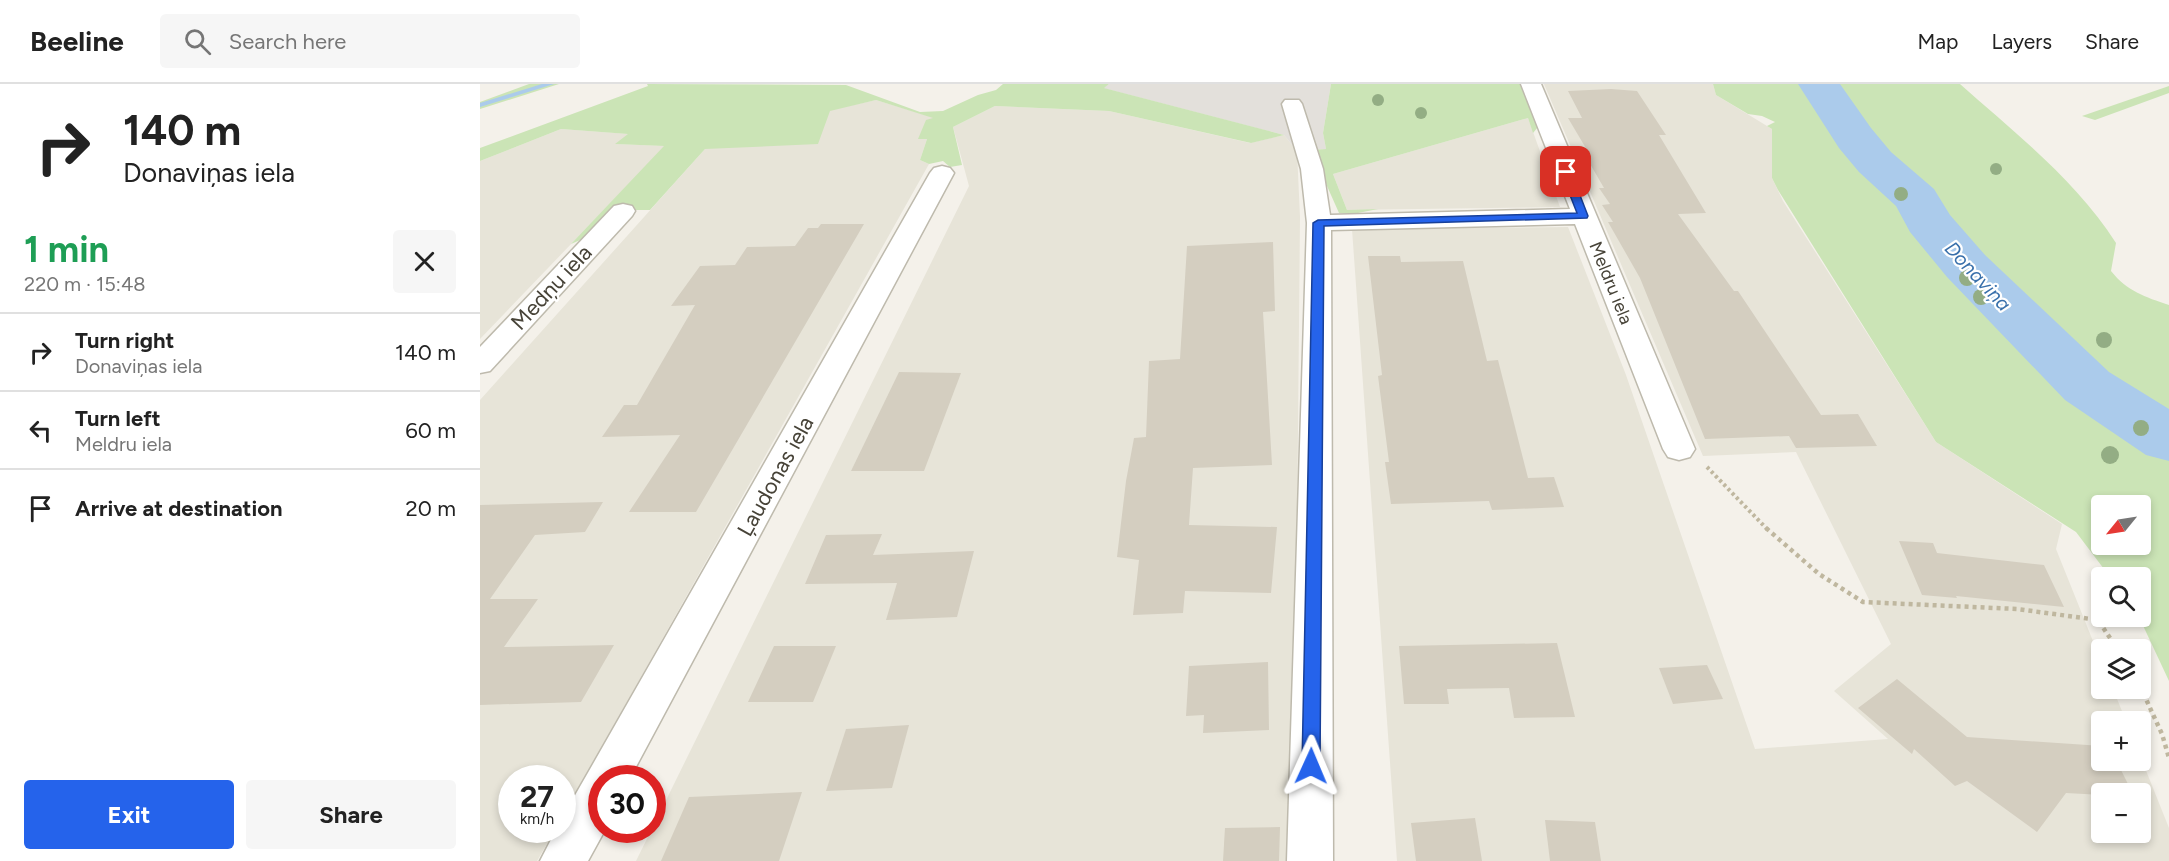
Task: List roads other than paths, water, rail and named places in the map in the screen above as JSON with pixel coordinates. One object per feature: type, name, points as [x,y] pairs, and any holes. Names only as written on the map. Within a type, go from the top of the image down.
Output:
[{"type":"street","name":"Meldru iela","points":[[1531,84],[1679,449]]},
{"type":"street","points":[[1292,104],[1312,169],[1318,223],[1310,861]]},
{"type":"street","name":"Ļaudonas iela","points":[[615,765],[942,173]]},
{"type":"street","name":"Medņu iela","points":[[480,364],[623,211]]},
{"type":"street","points":[[1318,223],[1583,216]]},
{"type":"street","points":[[563,861],[588,816]]},
{"type":"waterway","points":[[480,105],[550,84]]},
{"type":"waterway","name":"Donaviņa","points":[[1819,84],[1855,138],[1875,162],[1917,199],[1928,221],[1966,266],[2087,386],[2169,439]]}]
